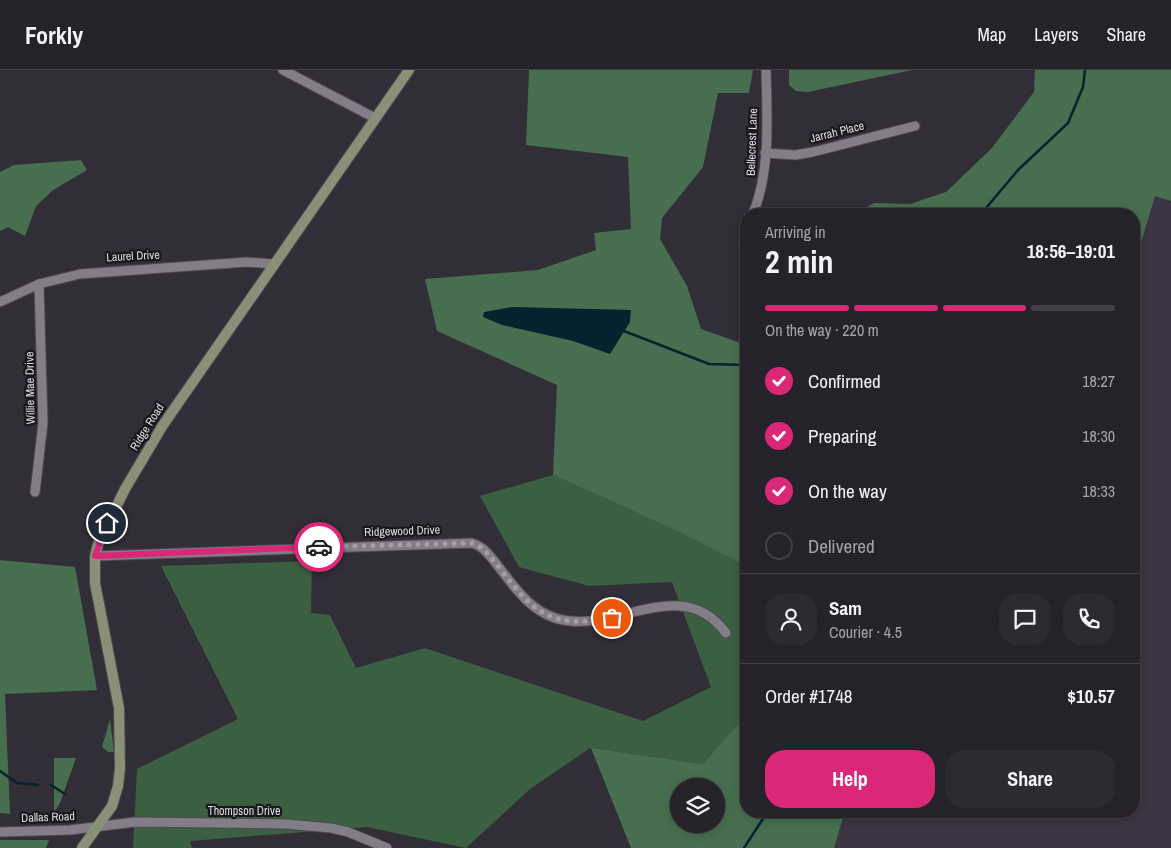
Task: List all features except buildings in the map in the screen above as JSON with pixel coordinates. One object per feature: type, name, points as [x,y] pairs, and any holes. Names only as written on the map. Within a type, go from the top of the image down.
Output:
[{"type":"street","points":[[283,70],[375,118]]},
{"type":"street","name":"Ridge Road","points":[[82,848],[116,796],[121,751],[116,687],[96,594],[95,556],[107,523],[144,454],[273,264],[409,70]]},
{"type":"street","name":"Bellecrest Lane","points":[[755,208],[764,179],[766,70]]},
{"type":"street","name":"Jarrah Place","points":[[765,152],[795,154],[813,152],[914,126]]},
{"type":"street","name":"Laurel Drive","points":[[0,302],[39,284],[67,276],[106,270],[247,262],[273,264]]},
{"type":"street","name":"Willie Mae Drive","points":[[35,492],[44,423],[39,284]]},
{"type":"street","name":"Ridgewood Drive","points":[[95,556],[472,543],[485,550],[530,604],[554,618],[570,622],[594,620],[663,606],[679,606],[694,609],[712,618],[726,633]]},
{"type":"street","name":"Thompson Drive","points":[[98,826],[134,822],[317,826],[348,832],[386,848]]},
{"type":"street","name":"Dallas Road","points":[[0,832],[70,830],[98,826]]},
{"type":"shaded area","points":[[1155,195],[1171,201],[1171,848],[834,848],[843,818],[1140,818],[1140,246]]},
{"type":"green space","points":[[529,70],[753,70],[749,93],[718,93],[703,167],[662,218],[660,239],[687,286],[701,329],[740,343],[740,563],[675,530],[553,475],[557,385],[437,331],[425,279],[538,270],[596,250],[594,233],[631,229],[628,157],[526,145]]},
{"type":"green space","points":[[789,70],[912,70],[808,92],[796,91],[789,85]]},
{"type":"green space","points":[[1035,70],[1171,70],[1171,201],[1155,196],[1140,246],[1140,208],[865,208],[874,203],[910,204],[946,192],[992,148],[1034,92]]},
{"type":"green space","points":[[81,160],[87,170],[53,190],[36,206],[25,236],[8,227],[0,231],[0,172],[14,165]]},
{"type":"green space","points":[[553,475],[675,530],[740,563],[740,722],[703,764],[590,748],[530,789],[466,848],[367,827],[190,841],[192,848],[133,848],[137,769],[238,719],[161,566],[312,561],[311,613],[330,615],[356,668],[425,648],[643,721],[711,687],[672,582],[589,586],[519,567],[480,496]]},
{"type":"green space","points":[[0,560],[75,567],[97,690],[5,694],[10,814],[0,813]]},
{"type":"green space","points":[[110,719],[114,752],[108,752],[102,747]]},
{"type":"green space","points":[[740,722],[740,818],[843,818],[834,848],[631,848],[591,748],[703,764]]},
{"type":"green space","points":[[54,758],[76,758],[60,803],[54,813]]},
{"type":"green space","points":[[0,840],[49,840],[46,848],[0,848]]},
{"type":"water","points":[[512,307],[631,310],[630,322],[610,354],[573,341],[502,325],[483,317],[484,312]]},
{"type":"waterway","points":[[986,208],[1018,170],[1068,123],[1083,87],[1085,70]]},
{"type":"waterway","points":[[624,331],[709,364],[740,365]]},
{"type":"waterway","points":[[0,771],[17,783],[38,785]]},
{"type":"waterway","points":[[51,785],[65,794]]},
{"type":"waterway","points":[[744,848],[763,818]]},
{"type":"way so far","points":[[319,547],[472,543],[485,550],[516,590],[530,604],[548,615],[570,622],[612,618]]},
{"type":"route","points":[[107,523],[95,556],[319,547]]}]
